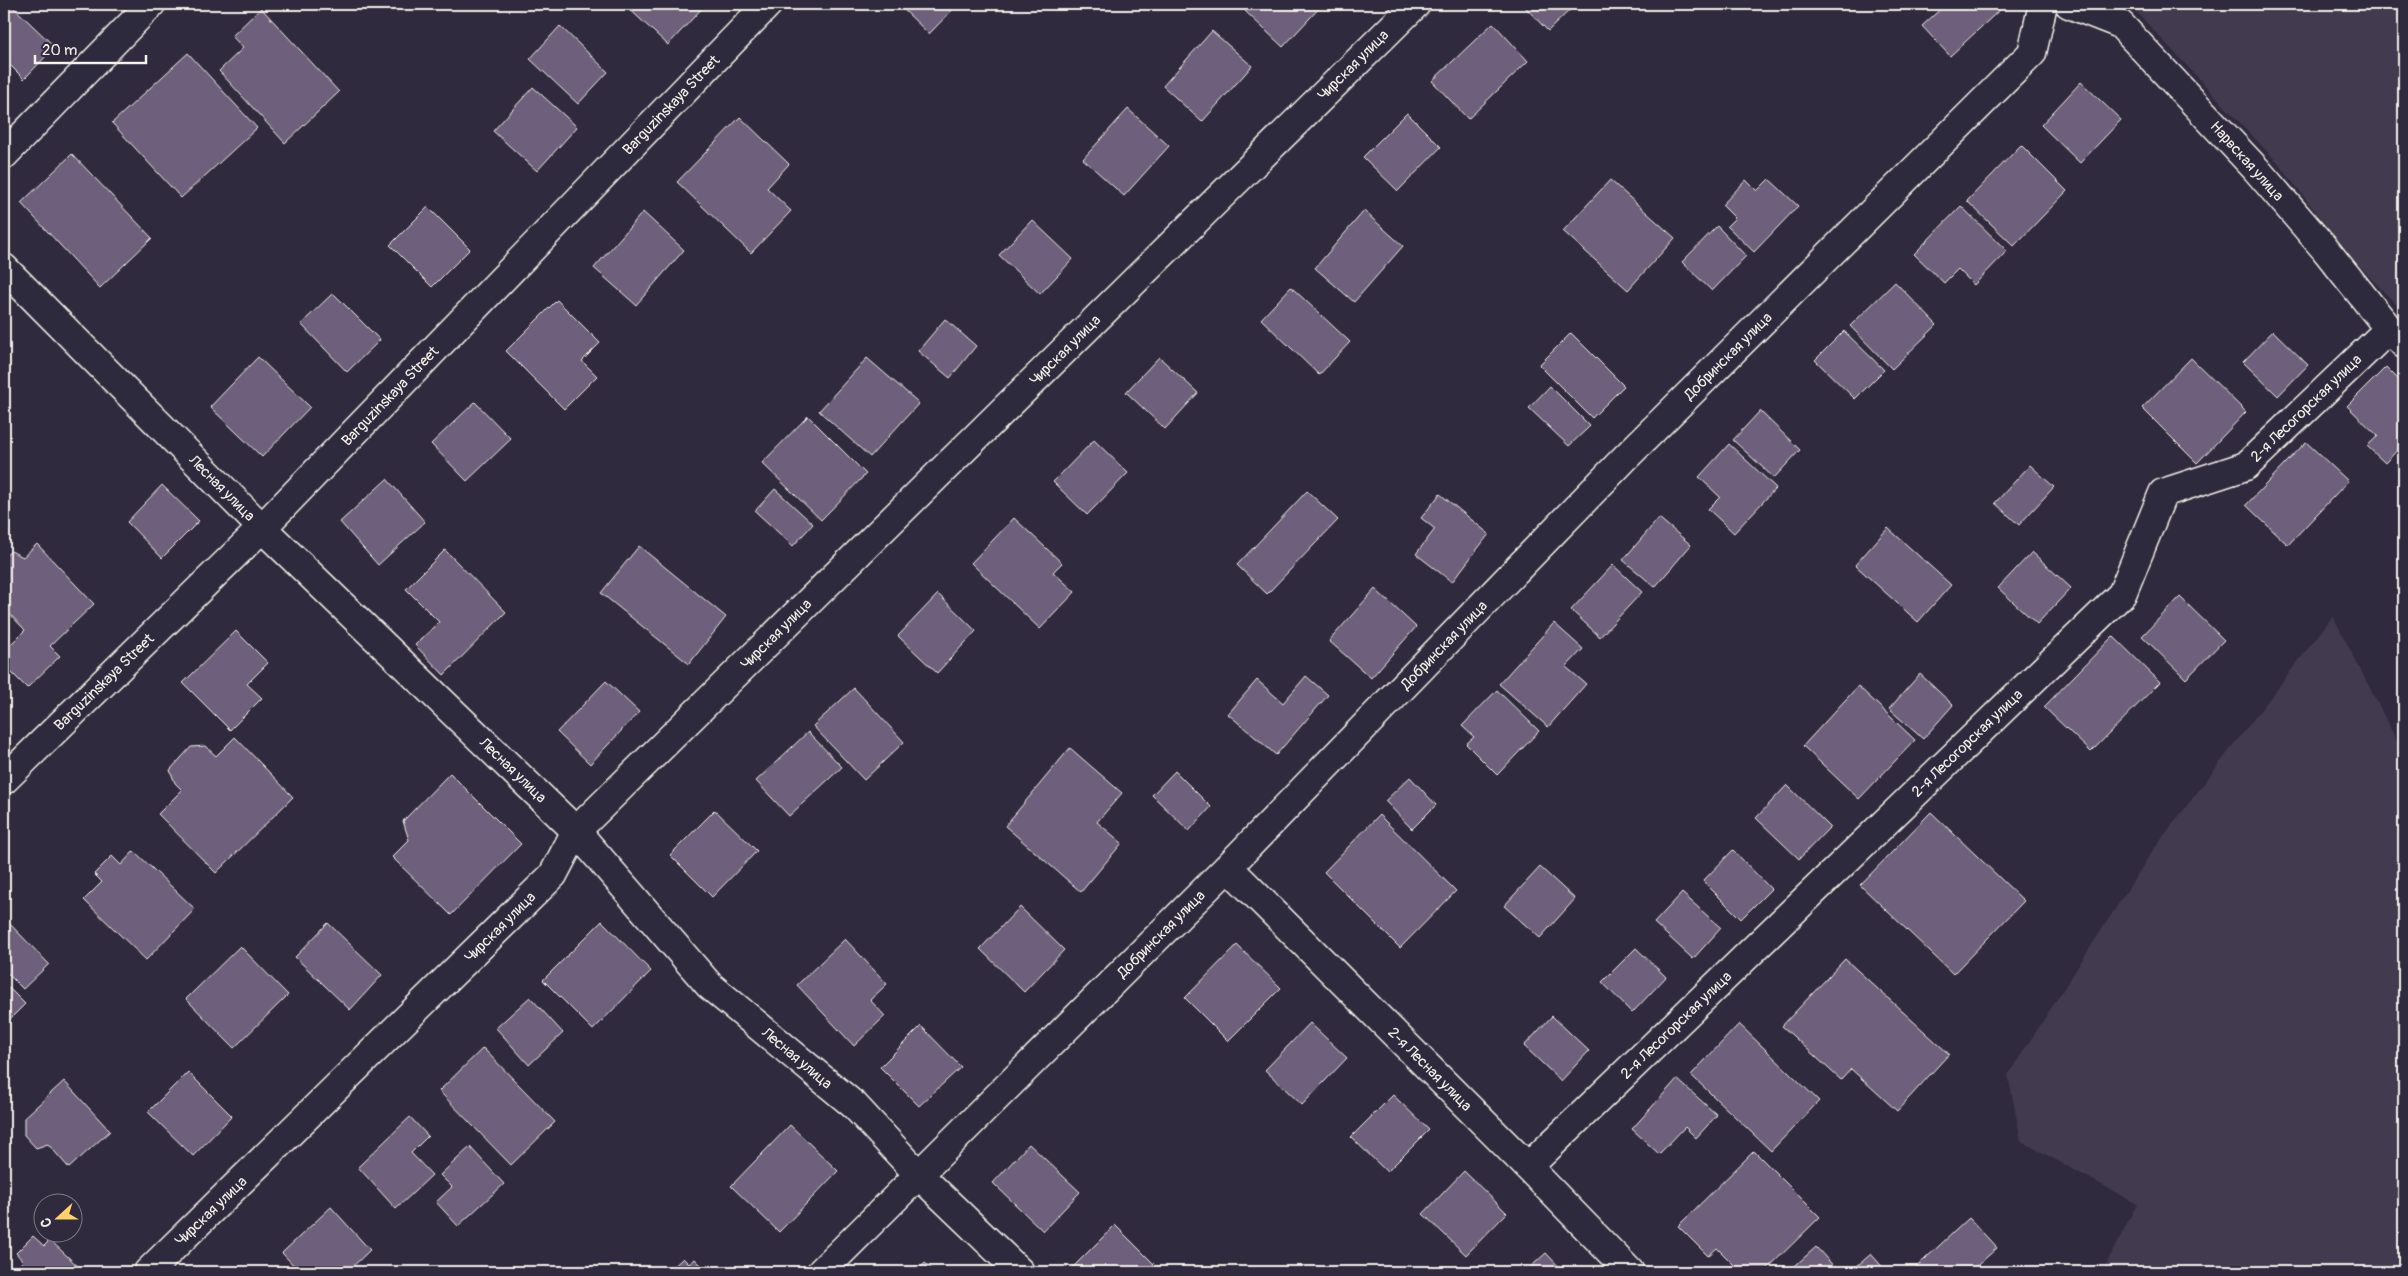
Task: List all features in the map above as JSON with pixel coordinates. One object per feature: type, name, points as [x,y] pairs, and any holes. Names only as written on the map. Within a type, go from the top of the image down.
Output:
[{"type":"street","points":[[4,155],[151,4]]},
{"type":"street","name":"Barguzinskaya Street","points":[[4,780],[262,528],[768,4]]},
{"type":"street","name":"Чирская улица","points":[[148,1272],[553,875],[576,831],[1416,4]]},
{"type":"street","name":"Добринская улица","points":[[821,1272],[1228,867],[1626,457],[2032,53],[2044,4]]},
{"type":"street","name":"Нарвская улица","points":[[2069,4],[2120,24],[2256,169],[2397,336]]},
{"type":"street","name":"Лесная улица","points":[[4,268],[262,528],[576,831],[709,985],[855,1106],[918,1174],[1020,1272]]},
{"type":"street","name":"2-я Лесогорская улица","points":[[1528,1167],[2122,594],[2163,493],[2246,466],[2397,336]]},
{"type":"street","name":"2-я Лесная улица","points":[[1228,867],[1528,1167],[1630,1272]]},
{"type":"shaded area","points":[[2129,4],[2404,4],[2404,313],[2346,252],[2278,163]]},
{"type":"shaded area","points":[[2333,616],[2404,755],[2404,1272],[2102,1272],[2137,1204],[2021,1141],[2008,1075],[2155,847]]},
{"type":"building","points":[[4,4],[10,4],[55,47],[24,79],[4,59]]},
{"type":"building","points":[[624,4],[706,4],[668,45]]},
{"type":"building","points":[[898,4],[958,4],[929,34]]},
{"type":"building","points":[[1252,4],[1323,4],[1283,47],[1245,11]]},
{"type":"building","points":[[1522,4],[1576,4],[1548,31]]},
{"type":"building","points":[[1946,4],[2006,4],[1950,56],[1922,26]]},
{"type":"building","points":[[261,8],[339,92],[285,143],[219,71],[243,48],[232,36]]},
{"type":"building","points":[[1493,23],[1528,61],[1468,119],[1432,81]]},
{"type":"building","points":[[560,26],[608,72],[578,104],[530,59]]},
{"type":"building","points":[[1212,31],[1252,66],[1202,122],[1163,86]]},
{"type":"building","points":[[188,53],[257,128],[181,198],[112,123]]},
{"type":"building","points":[[2081,82],[2121,120],[2080,163],[2041,125]]},
{"type":"building","points":[[533,87],[577,127],[537,171],[493,131]]},
{"type":"building","points":[[1128,109],[1169,146],[1124,196],[1083,159]]},
{"type":"building","points":[[1407,113],[1441,147],[1398,191],[1363,157]]},
{"type":"building","points":[[740,117],[789,164],[767,188],[791,211],[751,253],[677,182]]},
{"type":"building","points":[[2021,145],[2067,191],[2014,246],[1967,201]]},
{"type":"building","points":[[72,154],[152,238],[100,288],[21,203]]},
{"type":"building","points":[[1769,179],[1798,206],[1754,252],[1727,226],[1735,218],[1722,205],[1746,180],[1757,191]]},
{"type":"building","points":[[1610,180],[1675,238],[1628,290],[1563,231]]},
{"type":"building","points":[[1961,206],[2007,251],[1974,285],[1958,269],[1944,283],[1914,254]]},
{"type":"building","points":[[428,207],[470,249],[432,287],[390,245]]},
{"type":"building","points":[[1364,211],[1403,246],[1354,302],[1315,268]]},
{"type":"building","points":[[643,212],[684,250],[636,305],[594,268]]},
{"type":"building","points":[[1032,220],[1073,259],[1040,294],[999,255]]},
{"type":"building","points":[[1717,226],[1746,256],[1712,291],[1682,262]]},
{"type":"building","points":[[1895,282],[1937,325],[1892,369],[1850,326]]},
{"type":"building","points":[[1291,287],[1350,342],[1319,375],[1261,319]]},
{"type":"building","points":[[333,293],[380,340],[347,372],[301,324]]},
{"type":"building","points":[[557,300],[600,343],[582,361],[597,376],[564,409],[506,351]]},
{"type":"building","points":[[945,319],[976,346],[950,378],[918,351]]},
{"type":"building","points":[[1844,331],[1884,370],[1855,399],[1815,360]]},
{"type":"building","points":[[2273,331],[2308,365],[2278,396],[2243,362]]},
{"type":"building","points":[[1571,333],[1624,386],[1592,418],[1539,365]]},
{"type":"building","points":[[258,357],[310,407],[262,457],[210,407]]},
{"type":"building","points":[[1159,357],[1198,393],[1165,429],[1126,392]]},
{"type":"building","points":[[867,358],[919,403],[870,457],[819,411]]},
{"type":"building","points":[[2191,358],[2246,412],[2197,463],[2142,408]]},
{"type":"building","points":[[2386,367],[2404,385],[2404,443],[2385,463],[2367,446],[2378,436],[2347,406]]},
{"type":"building","points":[[1550,386],[1590,426],[1569,446],[1529,408]]},
{"type":"building","points":[[475,402],[511,439],[467,481],[431,444]]},
{"type":"building","points":[[1760,411],[1800,450],[1774,478],[1733,440]]},
{"type":"building","points":[[808,416],[866,474],[821,520],[762,463]]},
{"type":"building","points":[[1094,440],[1128,473],[1087,515],[1053,482]]},
{"type":"building","points":[[2306,442],[2348,481],[2288,545],[2246,505]]},
{"type":"building","points":[[1729,444],[1776,488],[1734,533],[1708,509],[1720,497],[1699,477]]},
{"type":"building","points":[[2030,465],[2054,487],[2019,525],[1995,503]]},
{"type":"building","points":[[387,479],[425,522],[378,565],[340,522]]},
{"type":"building","points":[[162,485],[199,521],[162,558],[127,522]]},
{"type":"building","points":[[775,489],[813,524],[793,546],[755,511]]},
{"type":"building","points":[[1307,491],[1338,520],[1267,594],[1237,565]]},
{"type":"building","points":[[1440,494],[1489,534],[1452,582],[1416,554],[1435,529],[1421,518]]},
{"type":"building","points":[[1014,518],[1062,563],[1053,572],[1075,592],[1040,629],[971,563]]},
{"type":"building","points":[[1659,518],[1691,545],[1655,587],[1623,560]]},
{"type":"building","points":[[1888,528],[1951,585],[1918,622],[1855,565]]},
{"type":"building","points":[[37,544],[94,604],[50,646],[60,656],[27,688],[4,665],[4,651],[25,630],[4,608],[4,557],[11,551],[23,557]]},
{"type":"building","points":[[639,546],[726,617],[689,664],[601,593]]},
{"type":"building","points":[[445,550],[506,612],[444,675],[415,645],[439,622],[406,589]]},
{"type":"building","points":[[2032,552],[2071,588],[2037,624],[1998,588]]},
{"type":"building","points":[[1613,565],[1642,592],[1600,637],[1571,610]]},
{"type":"building","points":[[1375,589],[1416,627],[1371,678],[1329,641]]},
{"type":"building","points":[[938,594],[976,631],[937,673],[898,636]]},
{"type":"building","points":[[2180,597],[2224,640],[2186,679],[2142,636]]},
{"type":"building","points":[[1554,623],[1583,649],[1566,667],[1586,684],[1548,727],[1499,684]]},
{"type":"building","points":[[236,631],[268,663],[247,684],[262,698],[230,730],[183,683]]},
{"type":"building","points":[[2113,636],[2160,682],[2091,752],[2044,707]]},
{"type":"building","points":[[1920,674],[1953,705],[1923,739],[1889,709]]},
{"type":"building","points":[[1306,676],[1328,695],[1276,755],[1228,714],[1257,680],[1283,703]]},
{"type":"building","points":[[606,681],[639,712],[590,764],[557,732]]},
{"type":"building","points":[[1858,686],[1915,740],[1859,799],[1803,746]]},
{"type":"building","points":[[854,688],[904,742],[864,780],[813,726]]},
{"type":"building","points":[[1497,690],[1539,731],[1497,775],[1466,744],[1474,737],[1462,726]]},
{"type":"building","points":[[808,732],[842,767],[789,816],[756,781]]},
{"type":"building","points":[[235,737],[293,797],[216,873],[158,814],[182,790],[175,783],[170,770],[191,747],[205,746],[216,756]]},
{"type":"building","points":[[1070,748],[1122,793],[1097,822],[1122,843],[1081,892],[1005,826]]},
{"type":"building","points":[[1175,771],[1211,807],[1189,831],[1152,795]]},
{"type":"building","points":[[450,773],[521,844],[451,915],[392,857],[409,840],[403,821]]},
{"type":"building","points":[[1410,777],[1436,805],[1412,829],[1385,801]]},
{"type":"building","points":[[1787,785],[1830,827],[1799,859],[1756,818]]},
{"type":"building","points":[[715,810],[757,851],[712,897],[670,855]]},
{"type":"building","points":[[1931,812],[2024,901],[1953,974],[1860,885]]},
{"type":"building","points":[[1379,815],[1456,891],[1400,948],[1324,872]]},
{"type":"building","points":[[1733,850],[1771,889],[1741,919],[1703,881]]},
{"type":"building","points":[[134,851],[195,909],[146,960],[84,900],[102,882],[94,874],[112,856],[121,865]]},
{"type":"building","points":[[1540,867],[1575,899],[1540,938],[1504,906]]},
{"type":"building","points":[[1682,893],[1721,928],[1693,959],[1654,923]]},
{"type":"building","points":[[1020,907],[1064,950],[1024,992],[980,949]]},
{"type":"building","points":[[4,918],[49,964],[23,989],[4,970]]},
{"type":"building","points":[[602,921],[651,971],[593,1030],[543,980]]},
{"type":"building","points":[[328,923],[382,975],[350,1010],[295,957]]},
{"type":"building","points":[[845,939],[887,984],[870,1000],[885,1016],[854,1046],[797,985]]},
{"type":"building","points":[[1237,945],[1281,988],[1228,1041],[1185,998]]},
{"type":"building","points":[[240,946],[288,995],[234,1048],[186,999]]},
{"type":"building","points":[[1636,948],[1666,977],[1632,1013],[1602,982]]},
{"type":"building","points":[[1845,959],[1949,1054],[1897,1111],[1851,1069],[1841,1080],[1782,1026]]},
{"type":"building","points":[[4,983],[25,1004],[4,1025]]},
{"type":"building","points":[[530,997],[563,1033],[529,1065],[496,1028]]},
{"type":"building","points":[[1552,1016],[1589,1051],[1561,1081],[1524,1046]]},
{"type":"building","points":[[1310,1023],[1347,1058],[1302,1105],[1265,1070]]},
{"type":"building","points":[[1739,1024],[1819,1101],[1771,1151],[1691,1075]]},
{"type":"building","points":[[921,1026],[961,1067],[919,1106],[880,1067]]},
{"type":"building","points":[[483,1048],[555,1122],[511,1165],[439,1091]]},
{"type":"building","points":[[188,1072],[232,1116],[193,1156],[148,1112]]},
{"type":"building","points":[[1677,1079],[1717,1115],[1696,1138],[1685,1127],[1659,1154],[1632,1129]]},
{"type":"building","points":[[64,1081],[110,1131],[69,1168],[48,1144],[36,1148],[24,1135],[24,1118]]},
{"type":"building","points":[[1393,1095],[1429,1130],[1387,1172],[1351,1137]]},
{"type":"building","points":[[410,1117],[428,1136],[411,1153],[432,1175],[396,1209],[358,1167]]},
{"type":"building","points":[[790,1125],[838,1171],[779,1232],[731,1186]]},
{"type":"building","points":[[1029,1144],[1080,1192],[1043,1231],[993,1183]]},
{"type":"building","points":[[470,1147],[504,1184],[458,1226],[436,1202],[452,1187],[440,1175]]},
{"type":"building","points":[[1754,1151],[1820,1217],[1764,1272],[1741,1272],[1717,1248],[1708,1256],[1678,1226]]},
{"type":"building","points":[[1464,1171],[1507,1213],[1466,1255],[1423,1214]]},
{"type":"building","points":[[331,1207],[370,1250],[347,1272],[300,1272],[282,1253]]},
{"type":"building","points":[[1969,1218],[1997,1248],[1970,1272],[1911,1272]]},
{"type":"building","points":[[1115,1225],[1154,1264],[1147,1272],[1076,1272],[1072,1268]]},
{"type":"building","points":[[32,1237],[32,1244],[42,1244],[44,1246],[46,1244],[54,1244],[83,1271],[12,1272],[23,1261],[16,1253]]},
{"type":"building","points":[[1816,1247],[1839,1272],[1788,1272]]},
{"type":"building","points":[[1546,1253],[1564,1272],[1525,1272]]},
{"type":"building","points":[[1871,1254],[1887,1272],[1850,1272]]},
{"type":"building","points":[[683,1258],[689,1264],[695,1259],[708,1272],[668,1272]]},
{"type":"building","points":[[925,1263],[935,1272],[916,1272]]}]
